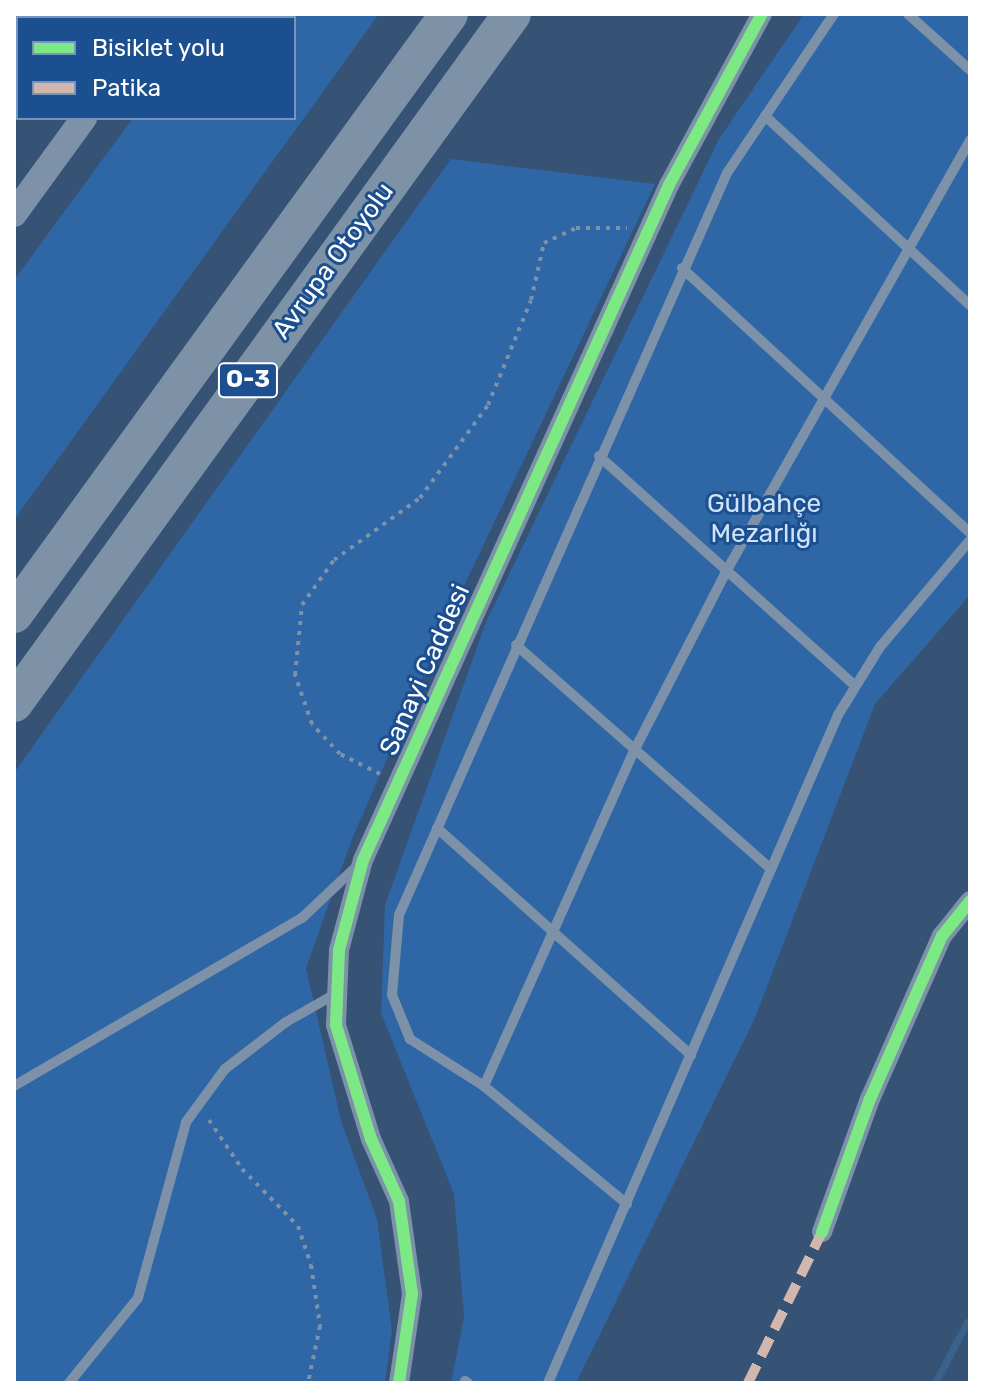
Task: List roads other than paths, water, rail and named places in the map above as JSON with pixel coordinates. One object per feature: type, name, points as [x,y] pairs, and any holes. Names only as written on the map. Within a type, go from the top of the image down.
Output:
[{"type":"highway","name":"Avrupa Otoyolu","points":[[14,614],[449,14]]},
{"type":"highway","name":"Avrupa Otoyolu","points":[[14,703],[512,14]]},
{"type":"street","name":"Sanayi Caddesi","points":[[399,1383],[412,1294],[399,1201],[371,1139],[336,1025],[339,950],[363,860],[398,782],[704,113],[762,14]]},
{"type":"street","points":[[14,214],[83,120]]},
{"type":"street","points":[[822,1232],[870,1099],[942,936],[970,901]]},
{"type":"lane","points":[[627,1204],[484,1086],[410,1039],[392,995],[399,915],[682,268],[727,173],[834,14]]},
{"type":"lane","points":[[908,14],[970,70]]},
{"type":"lane","points":[[765,116],[970,305]]},
{"type":"lane","points":[[484,1086],[634,751],[727,570],[828,398],[908,247],[970,140]]},
{"type":"lane","points":[[682,268],[828,398],[970,533]]},
{"type":"lane","points":[[599,456],[854,685]]},
{"type":"lane","points":[[548,1383],[854,685],[970,540]]},
{"type":"lane","points":[[516,645],[771,869]]},
{"type":"lane","points":[[437,828],[691,1055]]},
{"type":"lane","points":[[14,1086],[302,918],[363,860]]},
{"type":"lane","points":[[69,1383],[138,1298],[186,1122],[225,1069],[286,1022],[337,993]]},
{"type":"waterway","points":[[935,1383],[967,1322]]},
{"type":"park label","name":"Gülbahçe Mezarlığı","points":[[764,519]]}]
